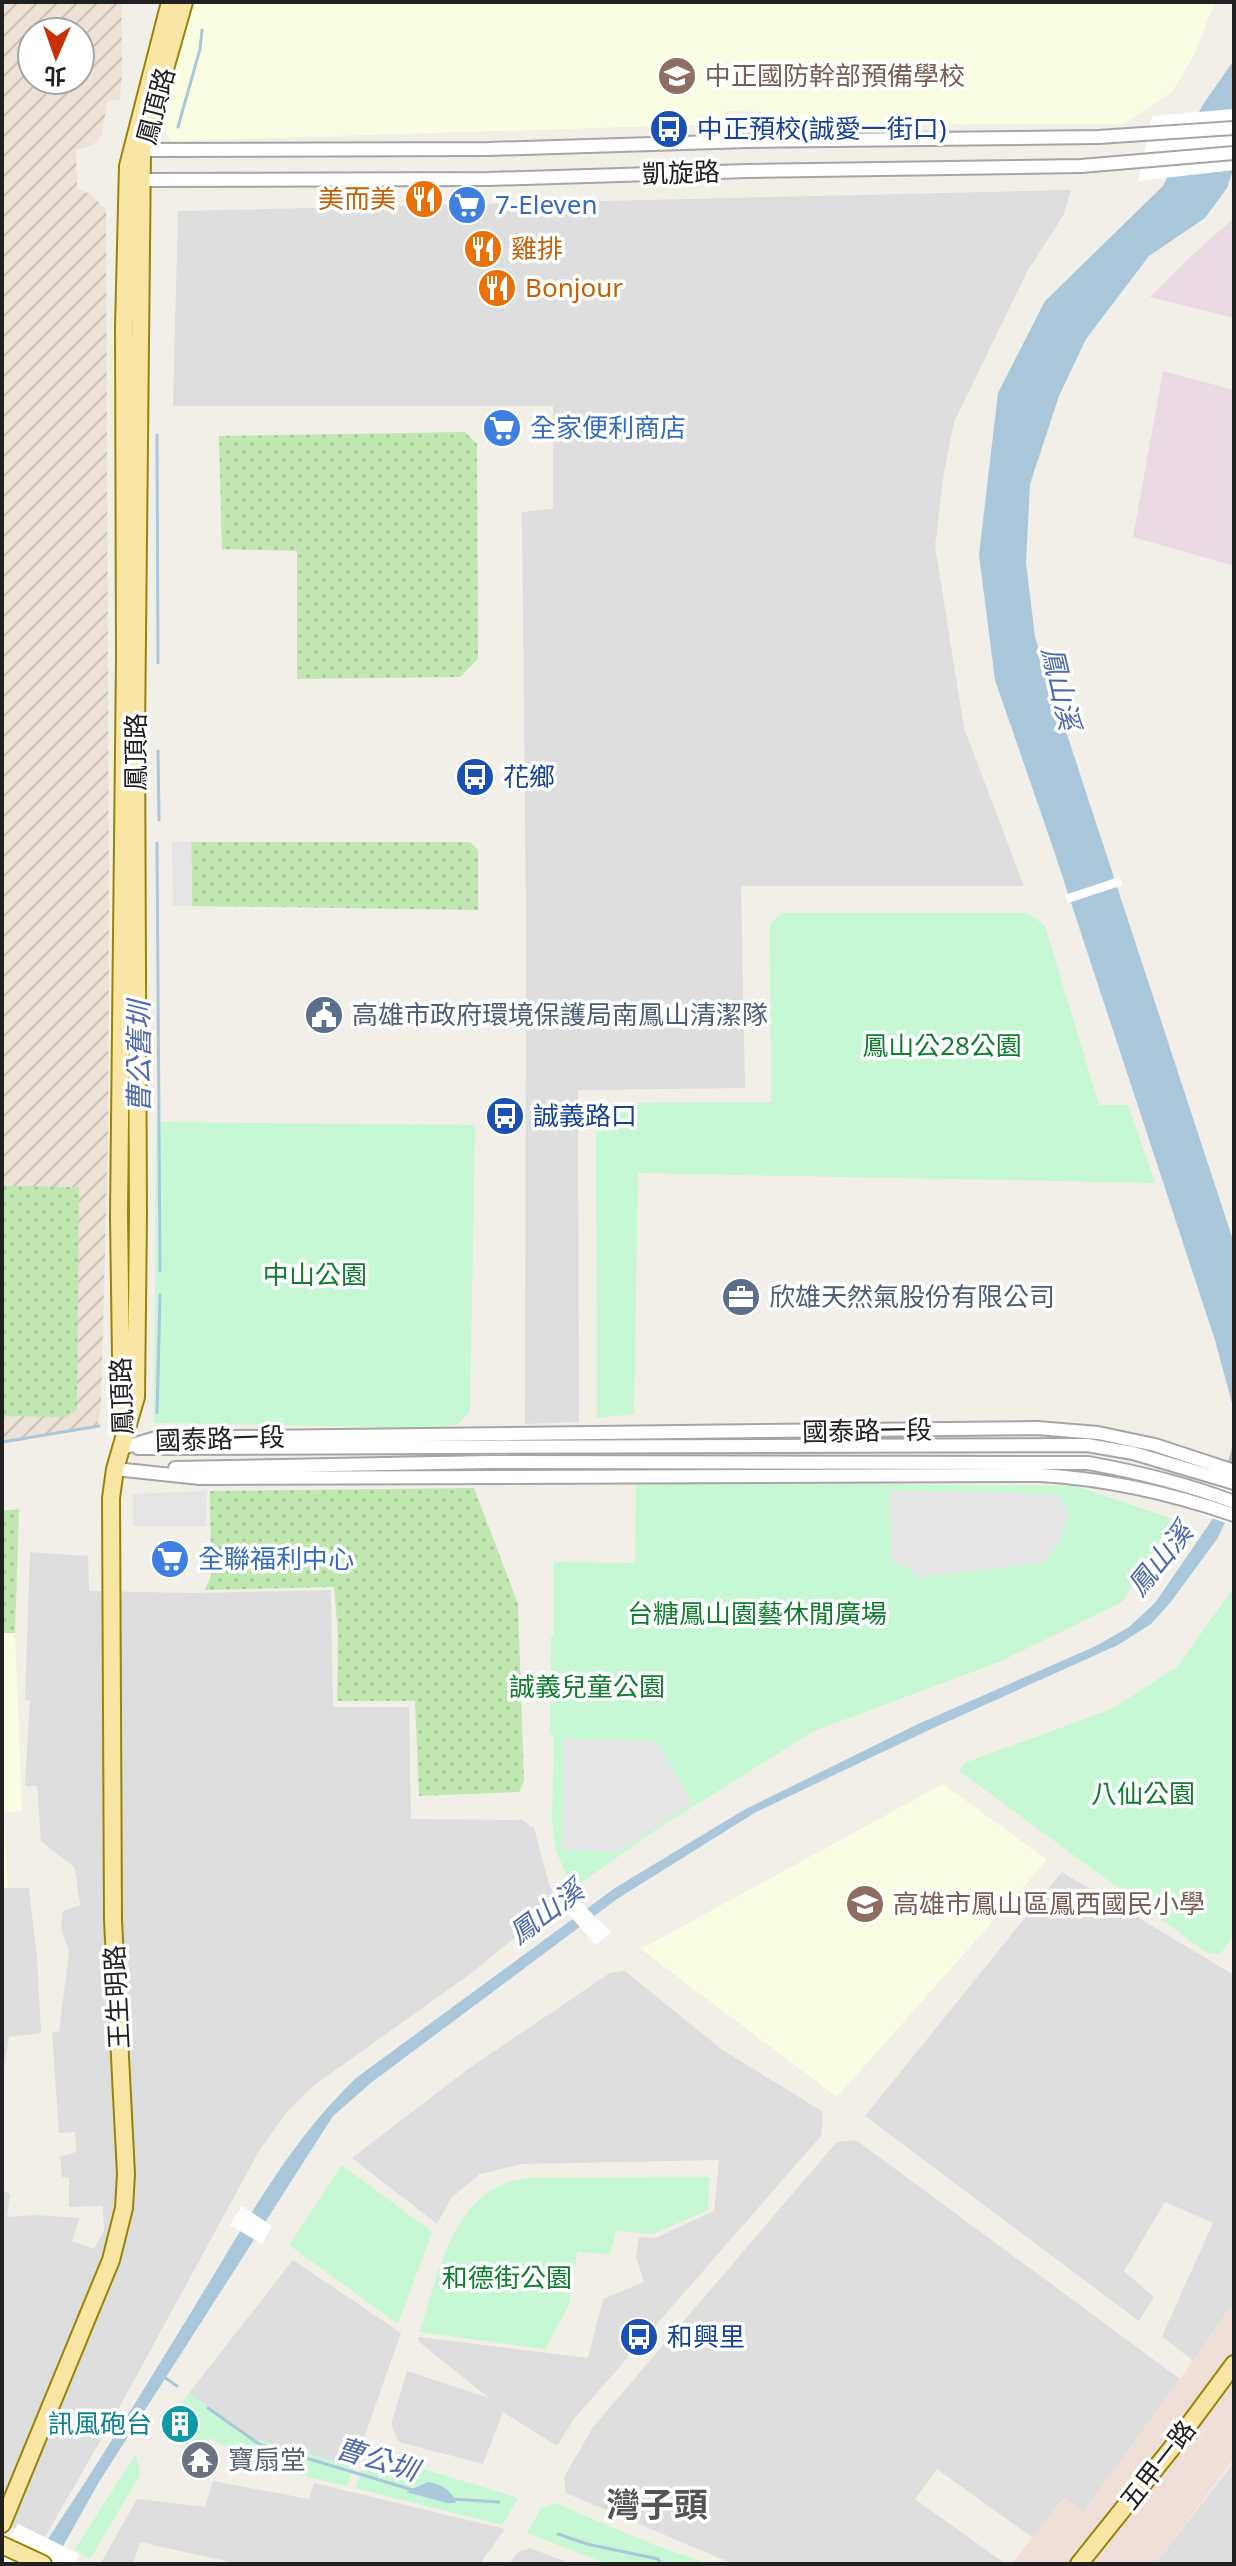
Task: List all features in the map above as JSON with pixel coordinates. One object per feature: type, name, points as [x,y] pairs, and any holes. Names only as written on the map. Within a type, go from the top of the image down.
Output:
[{"type":"main road","name":"鳳頂路","points":[[122,1448],[136,1397],[135,180],[137,148],[170,2]]},
{"type":"main road","name":"鳳頂路","points":[[137,148],[184,2]]},
{"type":"main road","name":"王生明路","points":[[2,2524],[111,2260],[124,2208],[126,2174],[113,1920],[111,1812],[111,1490],[122,1448]]},
{"type":"main road","name":"五甲一路","points":[[1079,2564],[1163,2460],[1234,2364]]},
{"type":"main road","points":[[9,2548],[43,2564]]},
{"type":"street","name":"凱旋路","points":[[137,148],[488,149],[748,141],[1138,136],[1234,128]]},
{"type":"street","name":"凱旋路","points":[[135,180],[489,179],[1081,166],[1234,153]]},
{"type":"street","name":"國泰路一段","points":[[122,1448],[1087,1445],[1207,1468]]},
{"type":"street","name":"國泰路一段","points":[[417,1470],[490,1462],[1088,1463],[1130,1470],[1234,1502]]},
{"type":"street","points":[[1207,1468],[1234,1471]]},
{"type":"street","points":[[1207,1468],[1234,1483]]},
{"type":"street","name":"國泰路一段","points":[[115,1469],[1040,1475],[1085,1477],[1140,1487],[1234,1515]]},
{"type":"shaded area","points":[[2,2],[121,2],[120,99],[107,102],[102,134],[93,145],[76,150],[77,188],[92,195],[106,210],[108,1132],[101,1406],[97,1426],[2,1444]]},
{"type":"shaded area","name":"中正國防幹部預備學校","points":[[194,2],[1215,2],[1193,57],[1172,92],[1124,124],[780,125],[767,112],[727,111],[724,124],[171,141],[160,120]]},
{"type":"shaded area","points":[[1071,190],[1063,216],[1028,270],[954,422],[935,546],[964,728],[1024,886],[741,886],[745,1088],[578,1090],[579,1422],[525,1424],[526,923],[522,512],[553,509],[553,406],[173,406],[178,211]]},
{"type":"shaded area","points":[[1234,218],[1234,318],[1150,297],[1189,258]]},
{"type":"shaded area","points":[[1163,371],[1234,390],[1234,566],[1133,537]]},
{"type":"shaded area","points":[[172,842],[191,842],[192,906],[173,906]]},
{"type":"shaded area","points":[[890,1490],[1058,1494],[1069,1513],[1061,1539],[1044,1563],[918,1577],[909,1568],[891,1562]]},
{"type":"shaded area","points":[[207,1491],[206,1526],[133,1526],[133,1494]]},
{"type":"shaded area","points":[[30,1552],[88,1556],[89,1591],[195,1593],[331,1590],[333,1707],[409,1707],[411,1819],[522,1820],[534,1828],[549,1884],[558,1902],[474,1971],[312,2087],[287,2112],[259,2151],[44,2539],[2,2524],[2,2190],[10,2194],[7,2217],[80,2218],[72,2241],[94,2249],[104,2231],[103,2206],[69,2207],[69,2178],[62,2177],[60,2157],[76,2152],[75,2132],[59,2133],[52,2033],[59,2031],[69,1951],[61,1928],[63,1911],[80,1905],[75,1868],[41,1841],[37,1786],[25,1786],[30,1701],[25,1700]]},
{"type":"shaded area","points":[[2,1633],[15,1633],[22,1811],[3,1812],[8,1888],[2,1888]]},
{"type":"shaded area","points":[[564,1739],[657,1741],[692,1803],[618,1852],[562,1850]]},
{"type":"shaded area","name":"高雄市鳳山區鳳西國民小學","points":[[943,1784],[1047,1860],[837,2097],[641,1949]]},
{"type":"shaded area","points":[[1062,1872],[1234,1975],[1234,2303],[1193,2361],[1162,2336],[1213,2223],[1165,2202],[1124,2271],[1154,2297],[1139,2321],[865,2116]]},
{"type":"shaded area","points":[[2,1888],[29,1888],[41,2033],[9,2037],[2,2079]]},
{"type":"shaded area","points":[[625,1971],[721,2049],[823,2112],[821,2136],[574,2419],[557,2446],[503,2412],[483,2464],[399,2442],[391,2424],[407,2371],[489,2398],[418,2341],[418,2337],[588,2358],[603,2299],[644,2282],[636,2257],[639,2237],[655,2238],[714,2211],[719,2160],[522,2164],[480,2174],[451,2198],[437,2224],[352,2158],[468,2069],[610,1973]]},
{"type":"shaded area","points":[[856,2140],[1180,2379],[1083,2513],[1064,2498],[1033,2538],[937,2469],[915,2499],[1006,2564],[733,2564],[566,2493],[564,2477],[593,2427],[837,2142]]},
{"type":"shaded area","points":[[293,2260],[401,2333],[354,2466],[254,2439],[189,2393]]},
{"type":"shaded area","points":[[1234,2304],[1234,2459],[1155,2564],[1011,2564],[1065,2498],[1084,2512]]},
{"type":"shaded area","points":[[1234,2462],[1234,2564],[1155,2564]]},
{"type":"shaded area","points":[[213,2481],[309,2499],[314,2483],[505,2529],[480,2564],[239,2564],[140,2542],[133,2564],[101,2563],[137,2499],[205,2507]]},
{"type":"shaded area","points":[[530,2548],[572,2564],[509,2564],[517,2553]]},
{"type":"green space","points":[[465,432],[477,444],[478,659],[460,677],[297,679],[297,551],[222,549],[219,436]]},
{"type":"green space","points":[[191,842],[470,842],[478,850],[478,910],[192,906]]},
{"type":"green space","name":"鳳山公28公園","points":[[782,913],[1028,913],[1045,926],[1099,1105],[1128,1105],[1155,1183],[638,1173],[634,1414],[597,1418],[596,1103],[771,1102],[770,923]]},
{"type":"green space","name":"中山公園","points":[[156,1122],[475,1125],[470,1411],[458,1424],[438,1428],[154,1423]]},
{"type":"green space","points":[[2,1186],[79,1187],[77,1410],[66,1417],[2,1416]]},
{"type":"green space","name":"台糖鳳山園藝休閒廣場","points":[[636,1482],[1076,1486],[1173,1519],[1122,1602],[999,1662],[814,1731],[656,1830],[572,1889],[556,1850],[552,1820],[554,1735],[550,1734],[554,1562],[635,1563]]},
{"type":"green space","points":[[474,1488],[518,1604],[524,1781],[519,1792],[419,1796],[415,1701],[337,1701],[338,1634],[334,1587],[205,1590],[211,1576],[210,1491]]},
{"type":"green space","points":[[19,1509],[15,1633],[2,1633],[2,1511]]},
{"type":"green space","name":"八仙公園","points":[[1234,1587],[1234,1935],[1220,1954],[1207,1953],[958,1770],[967,1762],[1112,1709],[1178,1666]]},
{"type":"green space","points":[[342,2165],[432,2232],[398,2324],[289,2245]]},
{"type":"green space","name":"和德街公園","points":[[709,2177],[708,2210],[653,2234],[616,2231],[610,2254],[577,2252],[569,2305],[545,2349],[419,2332],[450,2241],[477,2202],[495,2188],[530,2178]]},
{"type":"green space","points":[[189,2393],[254,2439],[354,2466],[347,2486],[265,2468],[212,2439],[183,2445],[164,2431]]},
{"type":"green space","points":[[368,2452],[518,2498],[502,2525],[356,2488]]},
{"type":"green space","points":[[136,2454],[140,2475],[90,2559],[75,2549]]},
{"type":"green space","points":[[555,2503],[709,2564],[607,2564],[527,2533],[541,2508]]},
{"type":"water","points":[[1234,60],[1234,167],[1227,188],[1205,218],[1149,256],[1086,339],[1059,396],[1030,484],[1026,563],[1035,637],[1234,1243],[1234,1440],[1232,1403],[1215,1340],[995,680],[979,555],[998,393],[1045,301],[1163,186],[1202,106]]},
{"type":"water","points":[[1234,1440],[1234,1496],[1225,1523],[1217,1539],[1151,1624],[1118,1645],[756,1812],[617,1899],[372,2082],[333,2116],[99,2482],[53,2564],[31,2564],[118,2431],[271,2182],[332,2102],[356,2078],[615,1888],[742,1811],[918,1724],[1096,1646],[1129,1627],[1155,1603],[1212,1520]]},
{"type":"water","points":[[428,2482],[445,2488],[456,2503],[406,2492]]},
{"type":"pier","points":[[1234,109],[1234,170],[1138,181],[1152,116]]},
{"type":"pier","points":[[1119,877],[1123,885],[1068,903],[1065,895]]},
{"type":"pier","points":[[1201,1452],[1234,1463],[1234,1526],[1184,1508]]},
{"type":"pier","points":[[568,1887],[611,1932],[596,1945],[570,1916],[556,1892]]},
{"type":"pier","points":[[242,2206],[272,2226],[262,2244],[230,2225]]},
{"type":"pier","points":[[18,2524],[79,2554],[75,2564],[2,2564],[2,2549]]},
{"type":"waterway","name":"曹公舊圳","points":[[178,127],[200,49],[202,30]]},
{"type":"waterway","name":"曹公舊圳","points":[[157,435],[158,663]]},
{"type":"waterway","name":"曹公舊圳","points":[[158,751],[159,820]]},
{"type":"waterway","name":"曹公舊圳","points":[[157,843],[160,1271]]},
{"type":"waterway","name":"曹公舊圳","points":[[157,1413],[160,1295]]},
{"type":"waterway","name":"曹公舊圳","points":[[2,1442],[99,1426]]},
{"type":"waterway","name":"曹公圳","points":[[164,2377],[177,2386]]},
{"type":"waterway","name":"曹公圳","points":[[208,2408],[259,2444],[413,2490]]},
{"type":"waterway","name":"曹公圳","points":[[451,2499],[499,2502]]},
{"type":"waterway","name":"曹公圳","points":[[558,2534],[587,2544],[658,2559],[661,2564]]},
{"type":"place","name":"中正國防幹部預備學校","points":[[677,76]]},
{"type":"place","name":"中正預校(誠愛一街口)","points":[[669,129]]},
{"type":"place","name":"美而美","points":[[424,199]]},
{"type":"place","name":"7-Eleven","points":[[467,205]]},
{"type":"place","name":"雞排","points":[[483,249]]},
{"type":"place","name":"Bonjour","points":[[497,288]]},
{"type":"place","name":"全家便利商店","points":[[502,428]]},
{"type":"place","name":"花鄉","points":[[475,777]]},
{"type":"place","name":"高雄市政府環境保護局南鳳山清潔隊","points":[[324,1015]]},
{"type":"place","name":"誠義路口","points":[[505,1116]]},
{"type":"place","name":"欣雄天然氣股份有限公司","points":[[741,1297]]},
{"type":"place","name":"全聯福利中心","points":[[170,1559]]},
{"type":"place","name":"高雄市鳳山區鳳西國民小學","points":[[865,1904]]},
{"type":"place","name":"和興里","points":[[639,2337]]},
{"type":"place","name":"訊風砲台","points":[[180,2424]]},
{"type":"place","name":"寶扇堂","points":[[200,2460]]},
{"type":"district","name":"灣子頭","points":[[657,2505]]},
{"type":"water label","name":"鳳山溪","points":[[1061,688]]},
{"type":"water label","name":"鳳山溪","points":[[1160,1559]]},
{"type":"water label","name":"鳳山溪","points":[[546,1912]]},
{"type":"park label","name":"誠義兒童公園","points":[[587,1687]]}]
